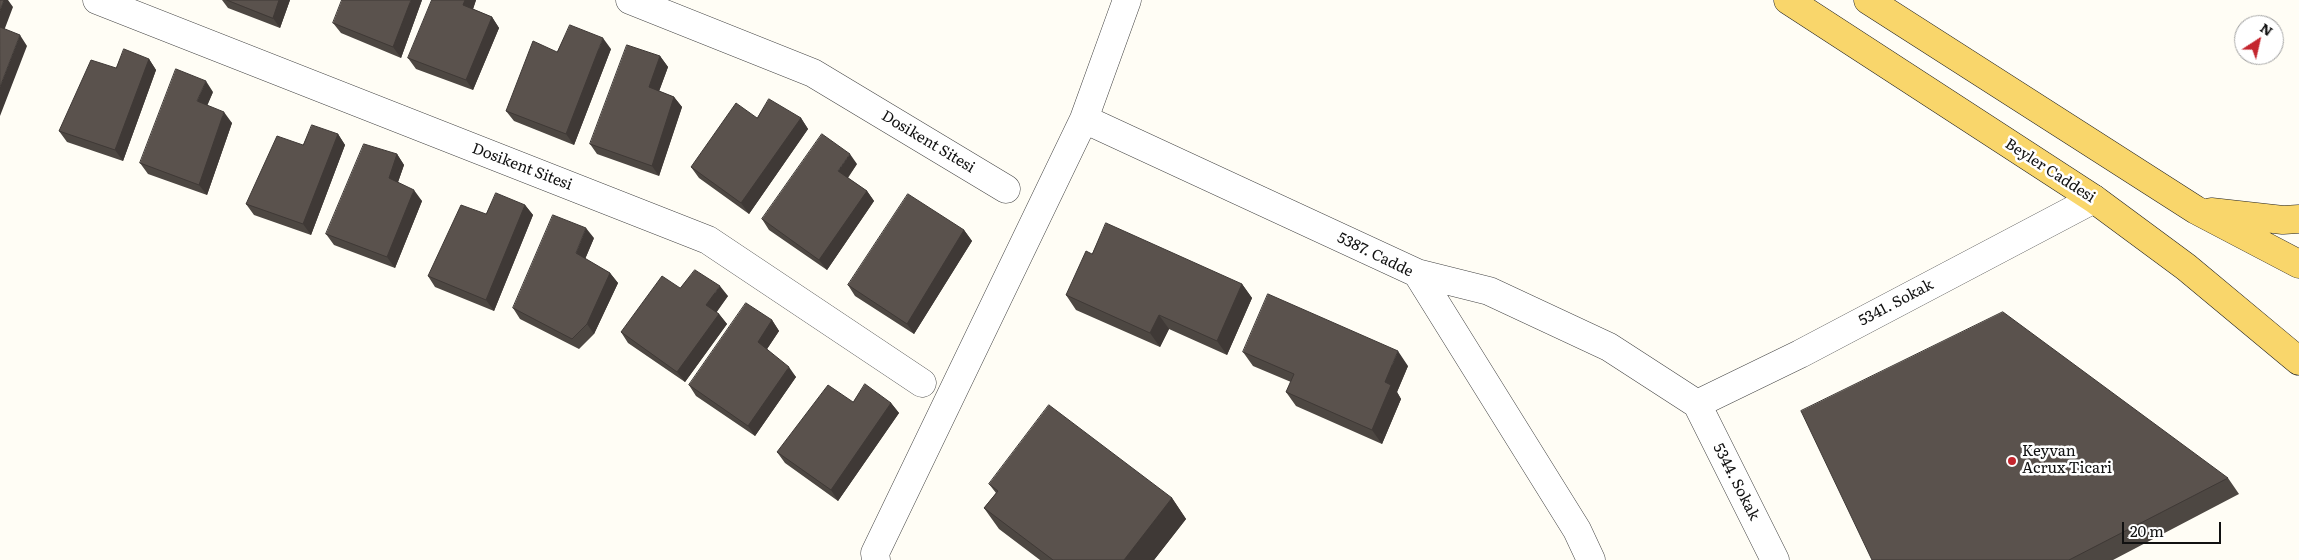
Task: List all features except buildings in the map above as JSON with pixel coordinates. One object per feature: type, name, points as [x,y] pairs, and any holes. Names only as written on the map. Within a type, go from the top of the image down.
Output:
[{"type":"main road","name":"Beyler Caddesi","points":[[1788,0],[2094,199],[2186,266],[2299,361]]},
{"type":"main road","points":[[1868,0],[2196,210],[2299,264]]},
{"type":"main road","points":[[2196,210],[2283,220],[2299,219]]},
{"type":"street","name":"Dosikent Sitesi","points":[[97,0],[708,240],[922,382]]},
{"type":"street","name":"Dosikent Sitesi","points":[[630,0],[813,73],[1006,188]]},
{"type":"street","points":[[876,560],[875,553],[1084,119],[1127,0]]},
{"type":"street","name":"5387. Cadde","points":[[1084,119],[1417,273],[1577,530],[1591,560]]},
{"type":"street","name":"5341. Sokak","points":[[1697,404],[1800,354],[2094,199]]},
{"type":"street","points":[[1417,273],[1489,291],[1609,347],[1697,404]]},
{"type":"street","name":"5344. Sokak","points":[[1697,404],[1775,560]]},
{"type":"place","name":"Keyvan Acrux Ticari","points":[[2012,461]]}]
